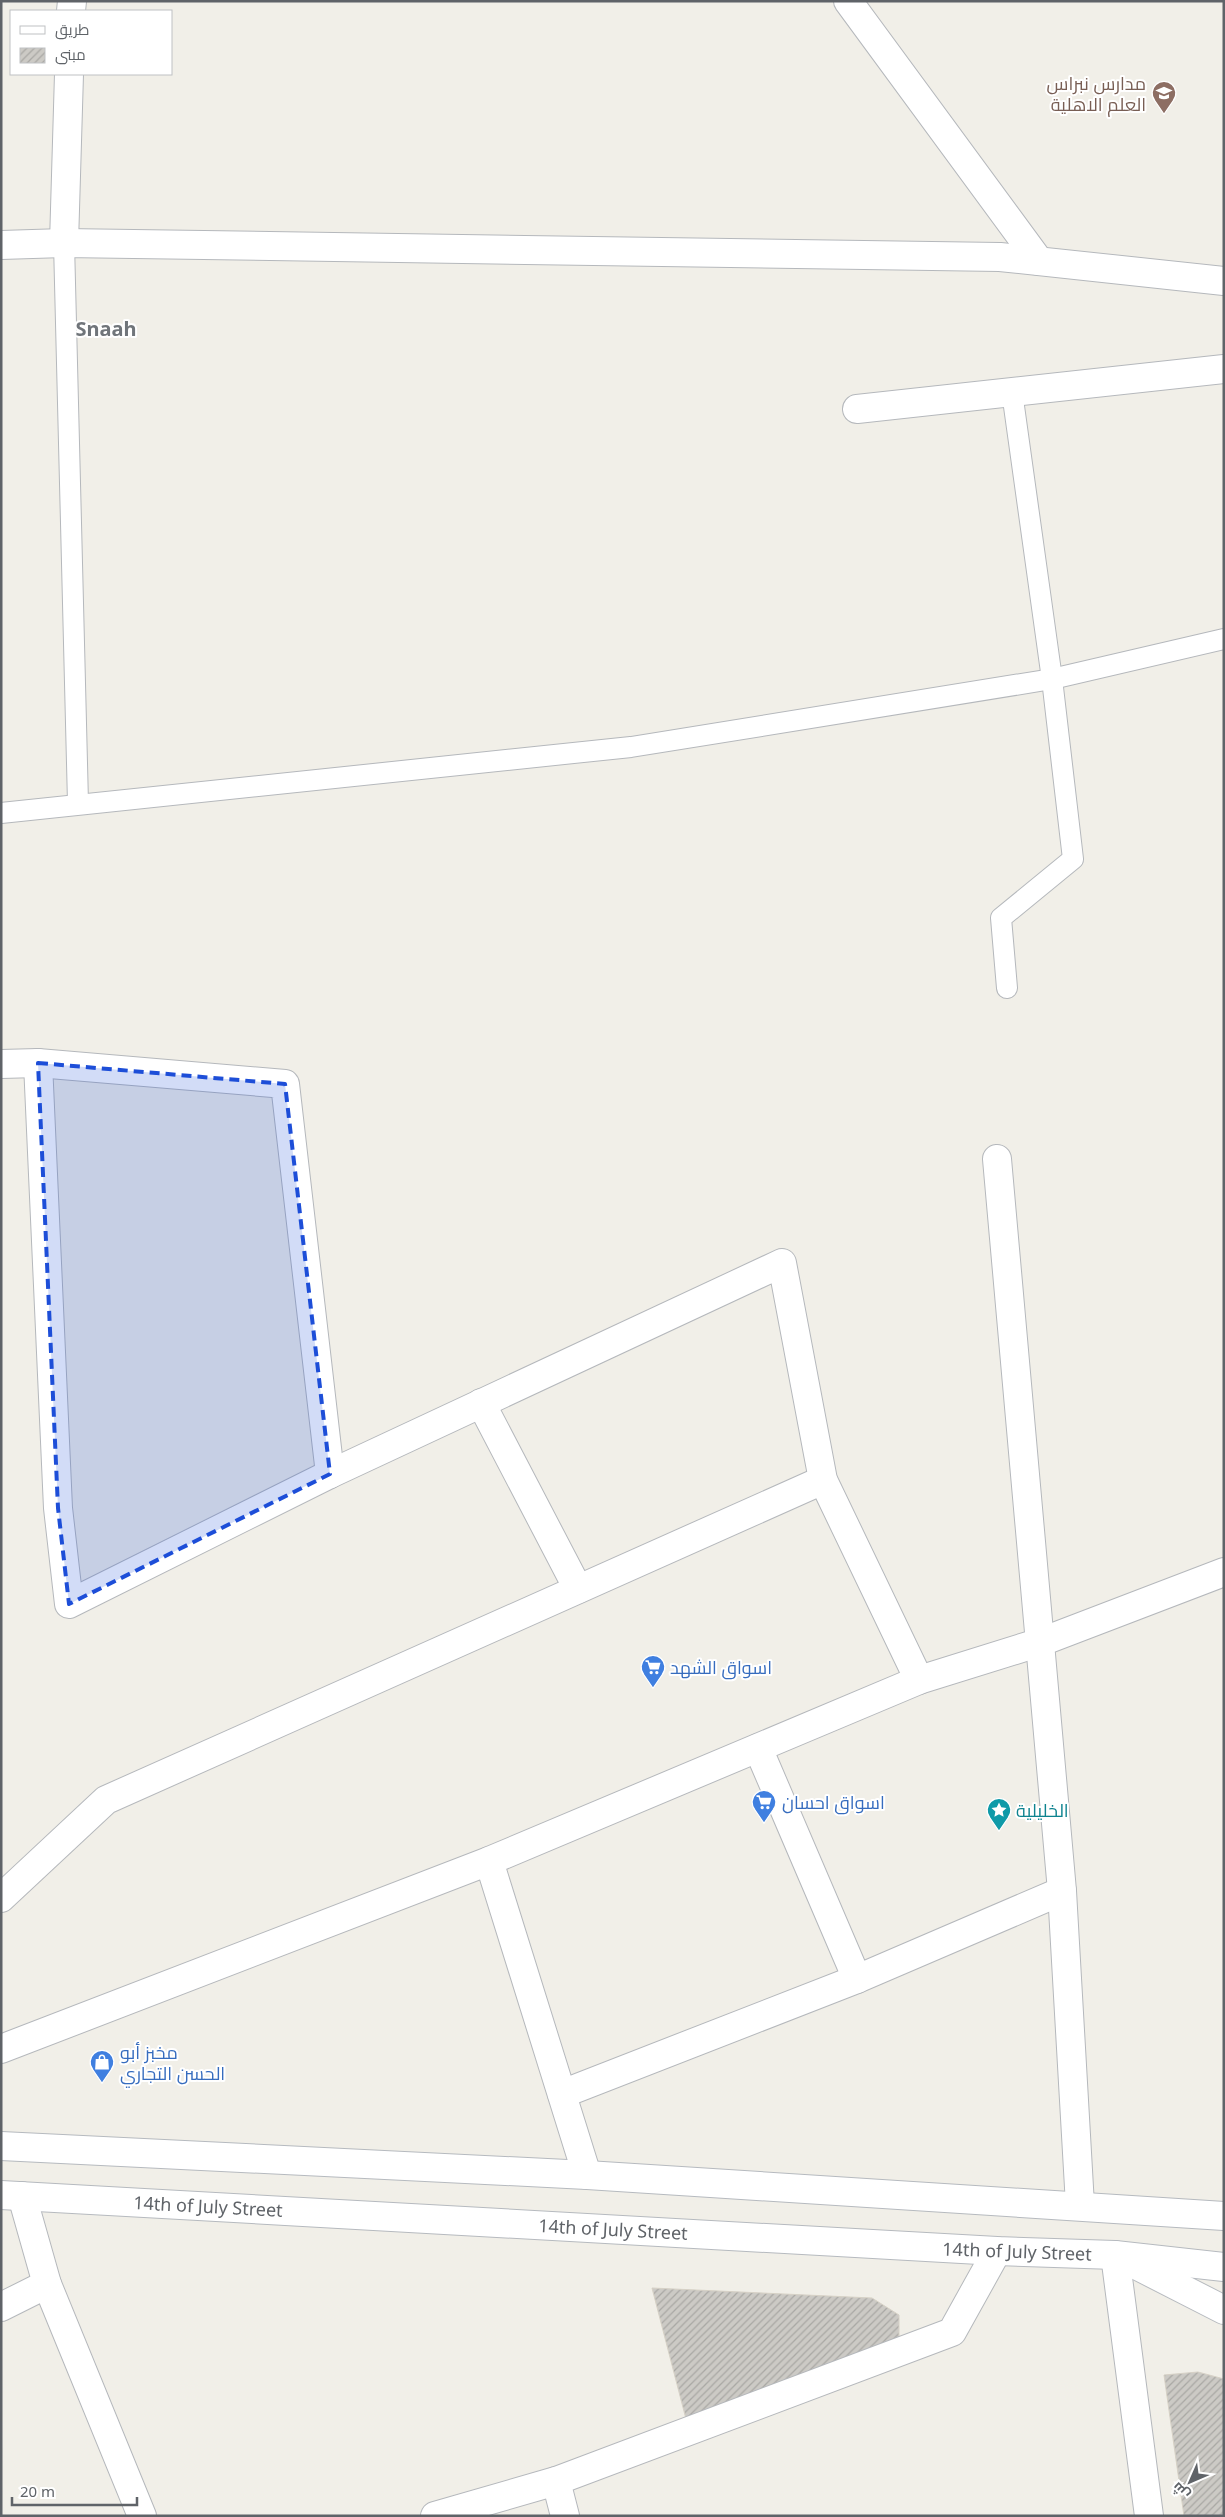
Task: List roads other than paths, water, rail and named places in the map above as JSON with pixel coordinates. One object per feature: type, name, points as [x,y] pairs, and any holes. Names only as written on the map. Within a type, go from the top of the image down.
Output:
[{"type":"street","points":[[848,1],[1040,261]]},
{"type":"street","points":[[64,243],[69,75]]},
{"type":"street","points":[[1,245],[64,243],[1000,257],[1224,281]]},
{"type":"street","points":[[857,409],[1224,369]]},
{"type":"street","points":[[1,1064],[38,1063],[285,1084],[330,1474]]},
{"type":"street","points":[[38,1063],[58,1508],[69,1604],[330,1474],[782,1263],[823,1480],[919,1680]]},
{"type":"street","points":[[997,1159],[1062,1891],[1080,2205]]},
{"type":"street","points":[[482,1403],[578,1589]]},
{"type":"street","points":[[1,1898],[106,1800],[823,1480]]},
{"type":"street","points":[[1,2049],[489,1861],[919,1680],[1041,1642],[1224,1572]]},
{"type":"street","points":[[758,1748],[857,1979]]},
{"type":"street","points":[[489,1861],[587,2174]]},
{"type":"street","points":[[562,2094],[857,1979],[1062,1891]]},
{"type":"street","points":[[1,2146],[587,2174],[1080,2205],[1224,2216]]},
{"type":"street","points":[[12,2195],[142,2516]]},
{"type":"street","name":"14th of July Street","points":[[12,2195],[997,2251],[1114,2255],[1224,2267]]},
{"type":"street","points":[[435,2516],[556,2481],[952,2332],[997,2251]]},
{"type":"street","points":[[1114,2255],[1224,2310]]},
{"type":"street","points":[[1114,2255],[1149,2516]]},
{"type":"street","points":[[1,2307],[47,2284]]},
{"type":"street","points":[[556,2481],[565,2516]]},
{"type":"lane","points":[[64,243],[78,803]]},
{"type":"lane","points":[[1007,988],[1000,918],[1073,858],[1052,679],[1012,392]]},
{"type":"lane","points":[[1,813],[78,803],[631,747],[1052,679],[1224,639]]},
{"type":"place","name":"مدارس نبراس العلم الاهلية","points":[[1164,114]]},
{"type":"place","name":"اسواق الشهد","points":[[653,1688]]},
{"type":"place","name":"اسواق احسان","points":[[764,1823]]},
{"type":"place","name":"الخليلية","points":[[999,1831]]},
{"type":"place","name":"مخبز أبو الحسن التجاري","points":[[102,2083]]},
{"type":"district","name":"Snaah","points":[[106,328]]}]
